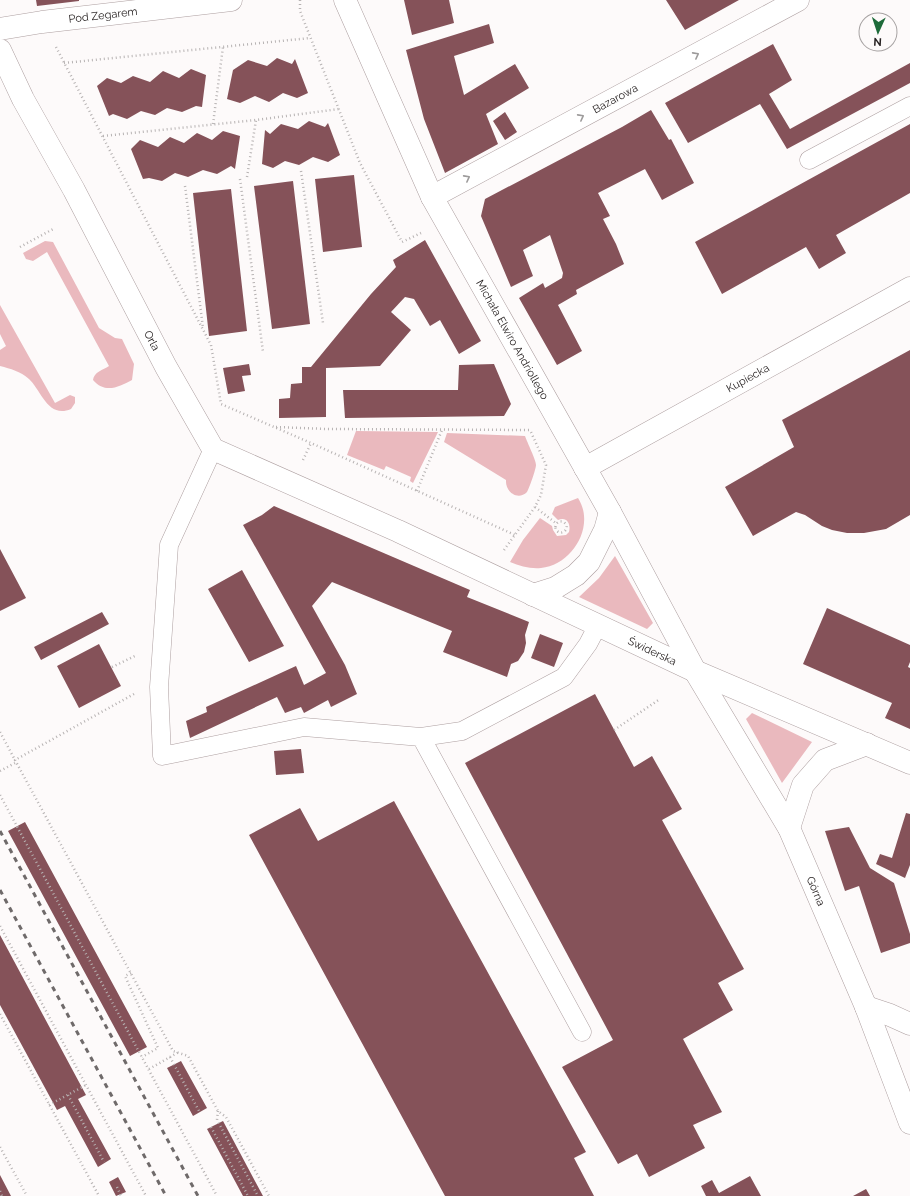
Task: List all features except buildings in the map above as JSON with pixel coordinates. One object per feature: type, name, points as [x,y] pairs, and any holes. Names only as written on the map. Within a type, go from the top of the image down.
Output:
[{"type":"street","name":"Pod Zegarem","points":[[0,30],[42,22],[231,0]]},
{"type":"street","name":"Michała Elwiro Andriollego","points":[[344,0],[432,196],[610,512],[695,671]]},
{"type":"street","name":"Bazarowa","points":[[432,196],[798,0]]},
{"type":"street","name":"Orla","points":[[0,50],[23,99],[77,196],[166,367],[213,449]]},
{"type":"street","name":"Kupiecka","points":[[585,468],[910,288]]},
{"type":"street","name":"Świderska","points":[[213,449],[398,531],[695,671],[910,763]]},
{"type":"street","points":[[533,595],[555,588],[576,575],[589,562],[604,530],[610,512]]},
{"type":"street","name":"Górna","points":[[695,671],[789,828],[866,1007],[910,1123]]},
{"type":"street","points":[[789,828],[804,785],[825,760],[867,744]]},
{"type":"street","points":[[866,1007],[910,1024]]},
{"type":"lane","points":[[809,160],[910,106]]},
{"type":"lane","points":[[213,449],[169,545],[159,687],[162,756],[304,727],[421,736],[462,731],[564,676],[588,644],[598,625]]},
{"type":"lane","points":[[421,736],[582,1032]]},
{"type":"path","points":[[300,0],[300,11],[360,163],[402,242],[422,232]]},
{"type":"path","points":[[42,22],[211,345],[221,404],[515,535]]},
{"type":"path","points":[[64,63],[310,38]]},
{"type":"path","points":[[213,124],[223,47]]},
{"type":"path","points":[[103,136],[256,120],[339,109]]},
{"type":"path","points":[[247,177],[256,120]]},
{"type":"path","points":[[301,171],[323,323]]},
{"type":"path","points":[[240,179],[263,352]]},
{"type":"path","points":[[185,186],[203,330]]},
{"type":"path","points":[[20,247],[56,228]]},
{"type":"path","points":[[500,555],[536,507],[541,495],[546,465],[528,426]]},
{"type":"path","points":[[274,427],[327,429],[530,430]]},
{"type":"path","points":[[417,491],[442,430]]},
{"type":"path","points":[[301,466],[311,443]]},
{"type":"path","points":[[536,507],[557,524]]},
{"type":"path","points":[[560,522],[565,524],[566,530],[559,533],[556,529],[557,524],[560,522]]},
{"type":"path","points":[[0,772],[16,761],[146,688],[159,687]]},
{"type":"path","points":[[614,730],[660,699]]},
{"type":"path","points":[[0,732],[173,1051],[188,1056],[218,1111],[226,1117],[269,1196]]},
{"type":"path","points":[[0,795],[217,1196]]},
{"type":"path","points":[[0,926],[146,1195],[141,1196]]},
{"type":"path","points":[[131,973],[125,976],[158,1048],[142,1057]]},
{"type":"path","points":[[0,1014],[99,1196]]},
{"type":"path","points":[[149,1069],[179,1052]]},
{"type":"path","points":[[170,1057],[199,1111]]},
{"type":"path","points":[[50,1105],[86,1085]]},
{"type":"path","points":[[68,1095],[104,1162]]},
{"type":"path","points":[[218,1111],[217,1120],[258,1196]]},
{"type":"path","points":[[211,1128],[248,1196]]},
{"type":"path","points":[[0,1147],[27,1196]]},
{"type":"path","points":[[117,1187],[121,1196]]},
{"type":"path","points":[[0,1191],[2,1196]]},
{"type":"shaded area","points":[[45,241],[53,242],[99,328],[115,338],[122,339],[134,364],[132,380],[117,387],[107,388],[102,387],[93,380],[97,373],[109,366],[47,252],[33,261],[26,259],[23,253]]},
{"type":"shaded area","points":[[0,305],[55,403],[70,395],[75,397],[75,403],[71,409],[63,411],[56,410],[51,407],[26,376],[0,366],[0,350],[6,346],[0,334]]},
{"type":"shaded area","points":[[356,431],[438,432],[413,483],[410,481],[411,477],[386,466],[384,470],[347,455]]},
{"type":"shaded area","points":[[447,433],[525,436],[536,465],[527,492],[520,496],[513,494],[506,484],[506,480],[444,442]]},
{"type":"shaded area","points":[[578,498],[583,509],[584,520],[582,532],[578,542],[571,552],[562,560],[541,568],[525,567],[510,562],[523,540],[540,518],[552,526],[557,536],[566,535],[569,532],[568,522],[564,519],[558,520],[552,514],[555,507]]},
{"type":"shaded area","points":[[615,556],[653,623],[647,629],[579,597],[599,578]]},
{"type":"shaded area","points":[[752,713],[812,742],[782,783],[746,719]]},
{"type":"railway","points":[[0,831],[198,1196]]},
{"type":"railway","points":[[0,890],[166,1196]]}]
